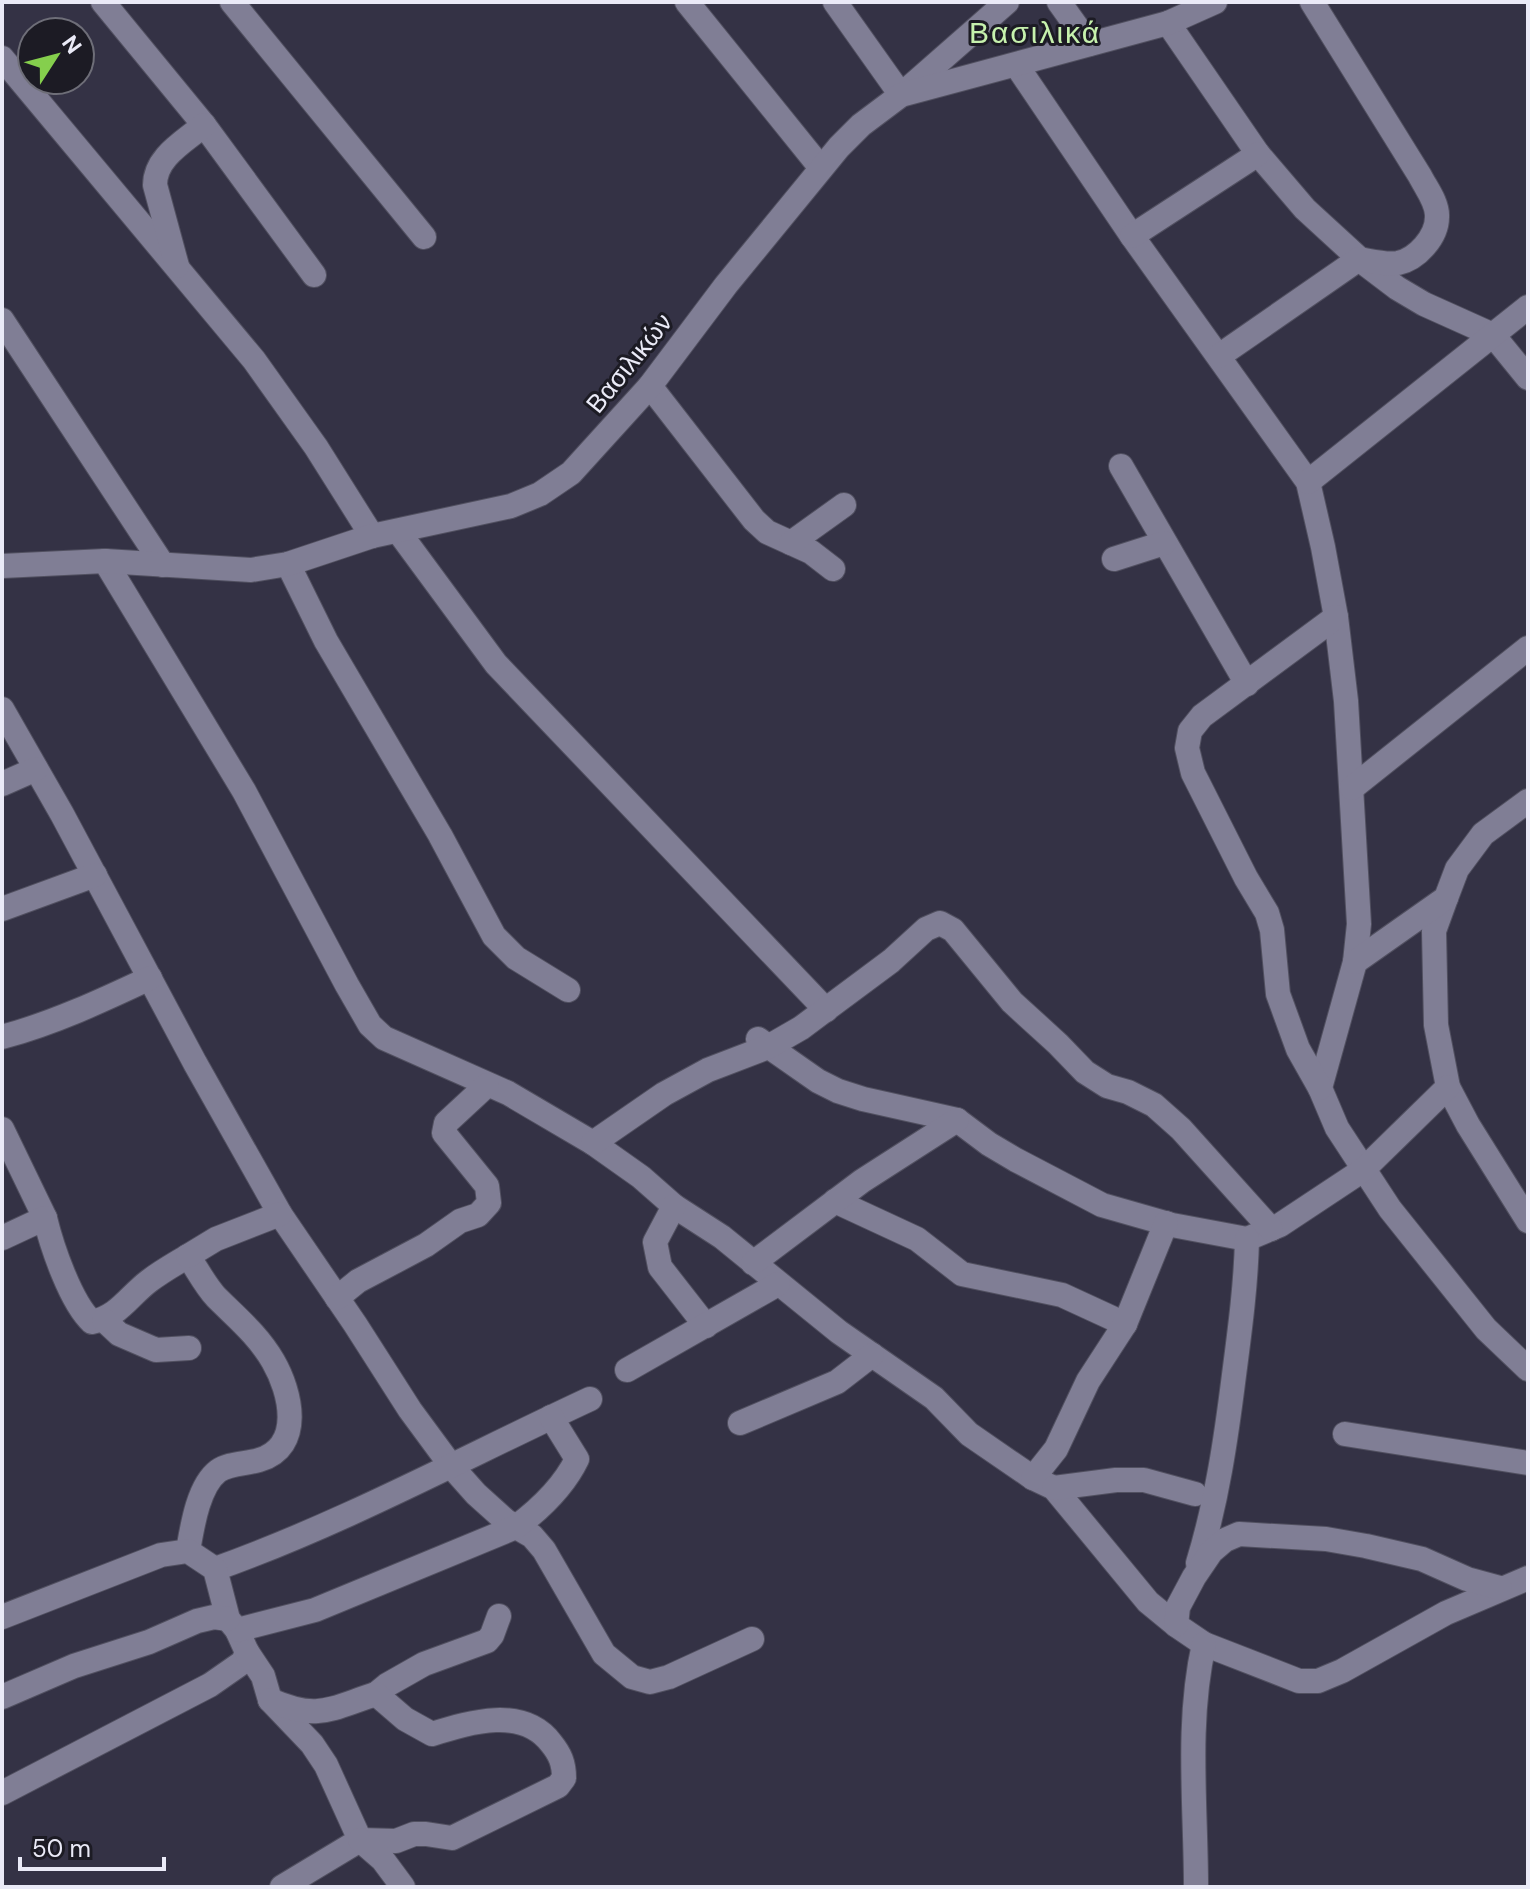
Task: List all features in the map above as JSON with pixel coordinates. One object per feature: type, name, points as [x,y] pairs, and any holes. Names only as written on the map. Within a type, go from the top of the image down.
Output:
[{"type":"street","points":[[103,2],[204,125],[314,275]]},
{"type":"street","points":[[232,2],[424,237]]},
{"type":"street","points":[[687,2],[821,168]]},
{"type":"street","points":[[835,2],[901,95],[1007,2]]},
{"type":"street","points":[[1059,2],[1089,44]]},
{"type":"street","name":"Βασιλικών","points":[[2,566],[105,561],[251,570],[288,564],[372,536],[497,510],[540,494],[571,473],[650,386],[726,285],[821,168],[861,125],[901,95],[1168,23],[1215,2]]},
{"type":"street","points":[[1219,356],[1359,259],[1398,263],[1416,254],[1432,237],[1437,217],[1433,201],[1312,2]]},
{"type":"street","points":[[1168,23],[1258,154],[1305,209],[1359,259],[1424,304],[1493,335],[1528,378]]},
{"type":"street","points":[[2,58],[254,360],[316,447],[372,536]]},
{"type":"street","points":[[1017,66],[1132,236],[1308,482],[1336,617],[1346,701],[1359,924],[1355,962],[1320,1088]]},
{"type":"street","points":[[179,273],[155,185],[156,167],[204,125]]},
{"type":"street","points":[[1132,236],[1258,154]]},
{"type":"street","points":[[1308,482],[1528,307]]},
{"type":"street","points":[[2,320],[163,565]]},
{"type":"street","points":[[650,386],[754,520],[767,532],[811,552],[833,569]]},
{"type":"street","points":[[1121,466],[1247,684]]},
{"type":"street","points":[[791,543],[844,505]]},
{"type":"street","points":[[398,531],[496,664],[826,1010]]},
{"type":"street","points":[[1114,559],[1164,543]]},
{"type":"street","points":[[105,561],[244,791],[370,1025],[384,1038],[508,1093],[593,1143],[641,1177],[674,1206],[722,1237],[782,1287],[934,1398],[969,1434],[1044,1483],[1148,1602],[1176,1625],[1204,1644],[1275,1673],[1299,1681],[1318,1681],[1372,1656],[1446,1613],[1528,1578]]},
{"type":"street","points":[[288,564],[326,641],[433,822],[494,936],[516,958],[568,990]]},
{"type":"street","points":[[1336,617],[1202,716],[1190,731],[1187,748],[1193,773],[1267,913],[1272,930],[1278,994],[1298,1049],[1320,1088],[1337,1128],[1390,1209],[1477,1319],[1528,1369]]},
{"type":"street","points":[[1352,788],[1528,648]]},
{"type":"street","points":[[2,709],[280,1214],[410,1410],[452,1467],[476,1494],[532,1536],[544,1550],[604,1654],[632,1677],[650,1682],[669,1677],[752,1639]]},
{"type":"street","points":[[2,784],[36,769]]},
{"type":"street","points":[[1526,806],[1483,834],[1457,869],[1434,931],[1436,1025],[1448,1087],[1475,1137],[1528,1221]]},
{"type":"street","points":[[2,909],[95,875]]},
{"type":"street","points":[[1355,962],[1446,898]]},
{"type":"street","points":[[593,1143],[664,1094],[762,1042],[801,1028],[891,961],[926,929],[940,923],[953,930],[1012,1002],[1085,1072],[1107,1086],[1154,1105],[1181,1129],[1271,1229]]},
{"type":"street","points":[[2,1037],[39,1023],[61,1019],[150,978]]},
{"type":"street","points":[[762,1042],[838,1091],[957,1120],[989,1144],[1102,1205],[1166,1223],[1247,1239],[1271,1229],[1363,1170],[1448,1087]]},
{"type":"street","points":[[337,1298],[358,1281],[426,1245],[460,1221],[478,1215],[489,1203],[487,1186],[444,1133],[446,1123],[487,1085]]},
{"type":"street","points":[[753,1263],[835,1201],[957,1120]]},
{"type":"street","points":[[2,1129],[45,1218],[56,1256],[83,1313],[92,1322],[117,1313],[149,1281],[216,1239],[280,1214]]},
{"type":"street","points":[[835,1201],[917,1239],[962,1274],[1062,1295],[1125,1324]]},
{"type":"street","points":[[674,1206],[655,1242],[660,1267],[706,1326]]},
{"type":"street","points":[[2,1238],[45,1218]]},
{"type":"street","points":[[1044,1483],[1056,1449],[1088,1381],[1125,1324],[1166,1223]]},
{"type":"street","points":[[1194,1577],[1211,1523],[1226,1446],[1247,1239]]},
{"type":"street","points":[[782,1287],[786,1240]]},
{"type":"street","points":[[188,1256],[213,1294],[249,1326],[273,1361],[288,1393],[289,1418],[287,1440],[277,1453],[219,1470],[210,1479],[193,1517],[188,1551]]},
{"type":"street","points":[[627,1370],[782,1287]]},
{"type":"street","points":[[104,1320],[119,1334],[156,1350],[189,1348]]},
{"type":"street","points":[[740,1423],[837,1382],[872,1355]]},
{"type":"street","points":[[215,1569],[263,1553],[452,1467],[590,1399]]},
{"type":"street","points":[[237,1633],[315,1610],[516,1527],[547,1500],[577,1459],[551,1417]]},
{"type":"street","points":[[1345,1434],[1528,1463]]},
{"type":"street","points":[[1044,1483],[1144,1480],[1195,1494]]},
{"type":"street","points":[[1176,1625],[1178,1607],[1211,1552],[1225,1540],[1239,1534],[1326,1539],[1422,1559],[1467,1579],[1500,1588]]},
{"type":"street","points":[[2,1617],[161,1555],[188,1551],[215,1569],[237,1633],[243,1662],[210,1685],[2,1793]]},
{"type":"street","points":[[270,1700],[297,1712],[312,1712],[326,1711],[376,1694],[424,1664],[487,1641],[499,1616]]},
{"type":"street","points":[[2,1697],[74,1666],[214,1617],[237,1633],[263,1676],[270,1700],[312,1744],[326,1765],[360,1840],[383,1860],[403,1887]]},
{"type":"street","points":[[1196,1887],[1194,1790],[1197,1676],[1204,1644]]},
{"type":"street","points":[[282,1887],[360,1840],[396,1841],[414,1834],[452,1838],[542,1796],[564,1778],[561,1757],[539,1729],[512,1719],[462,1724],[432,1734],[405,1719],[376,1694]]},
{"type":"district","name":"Βασιλικά","points":[[1035,33]]}]
